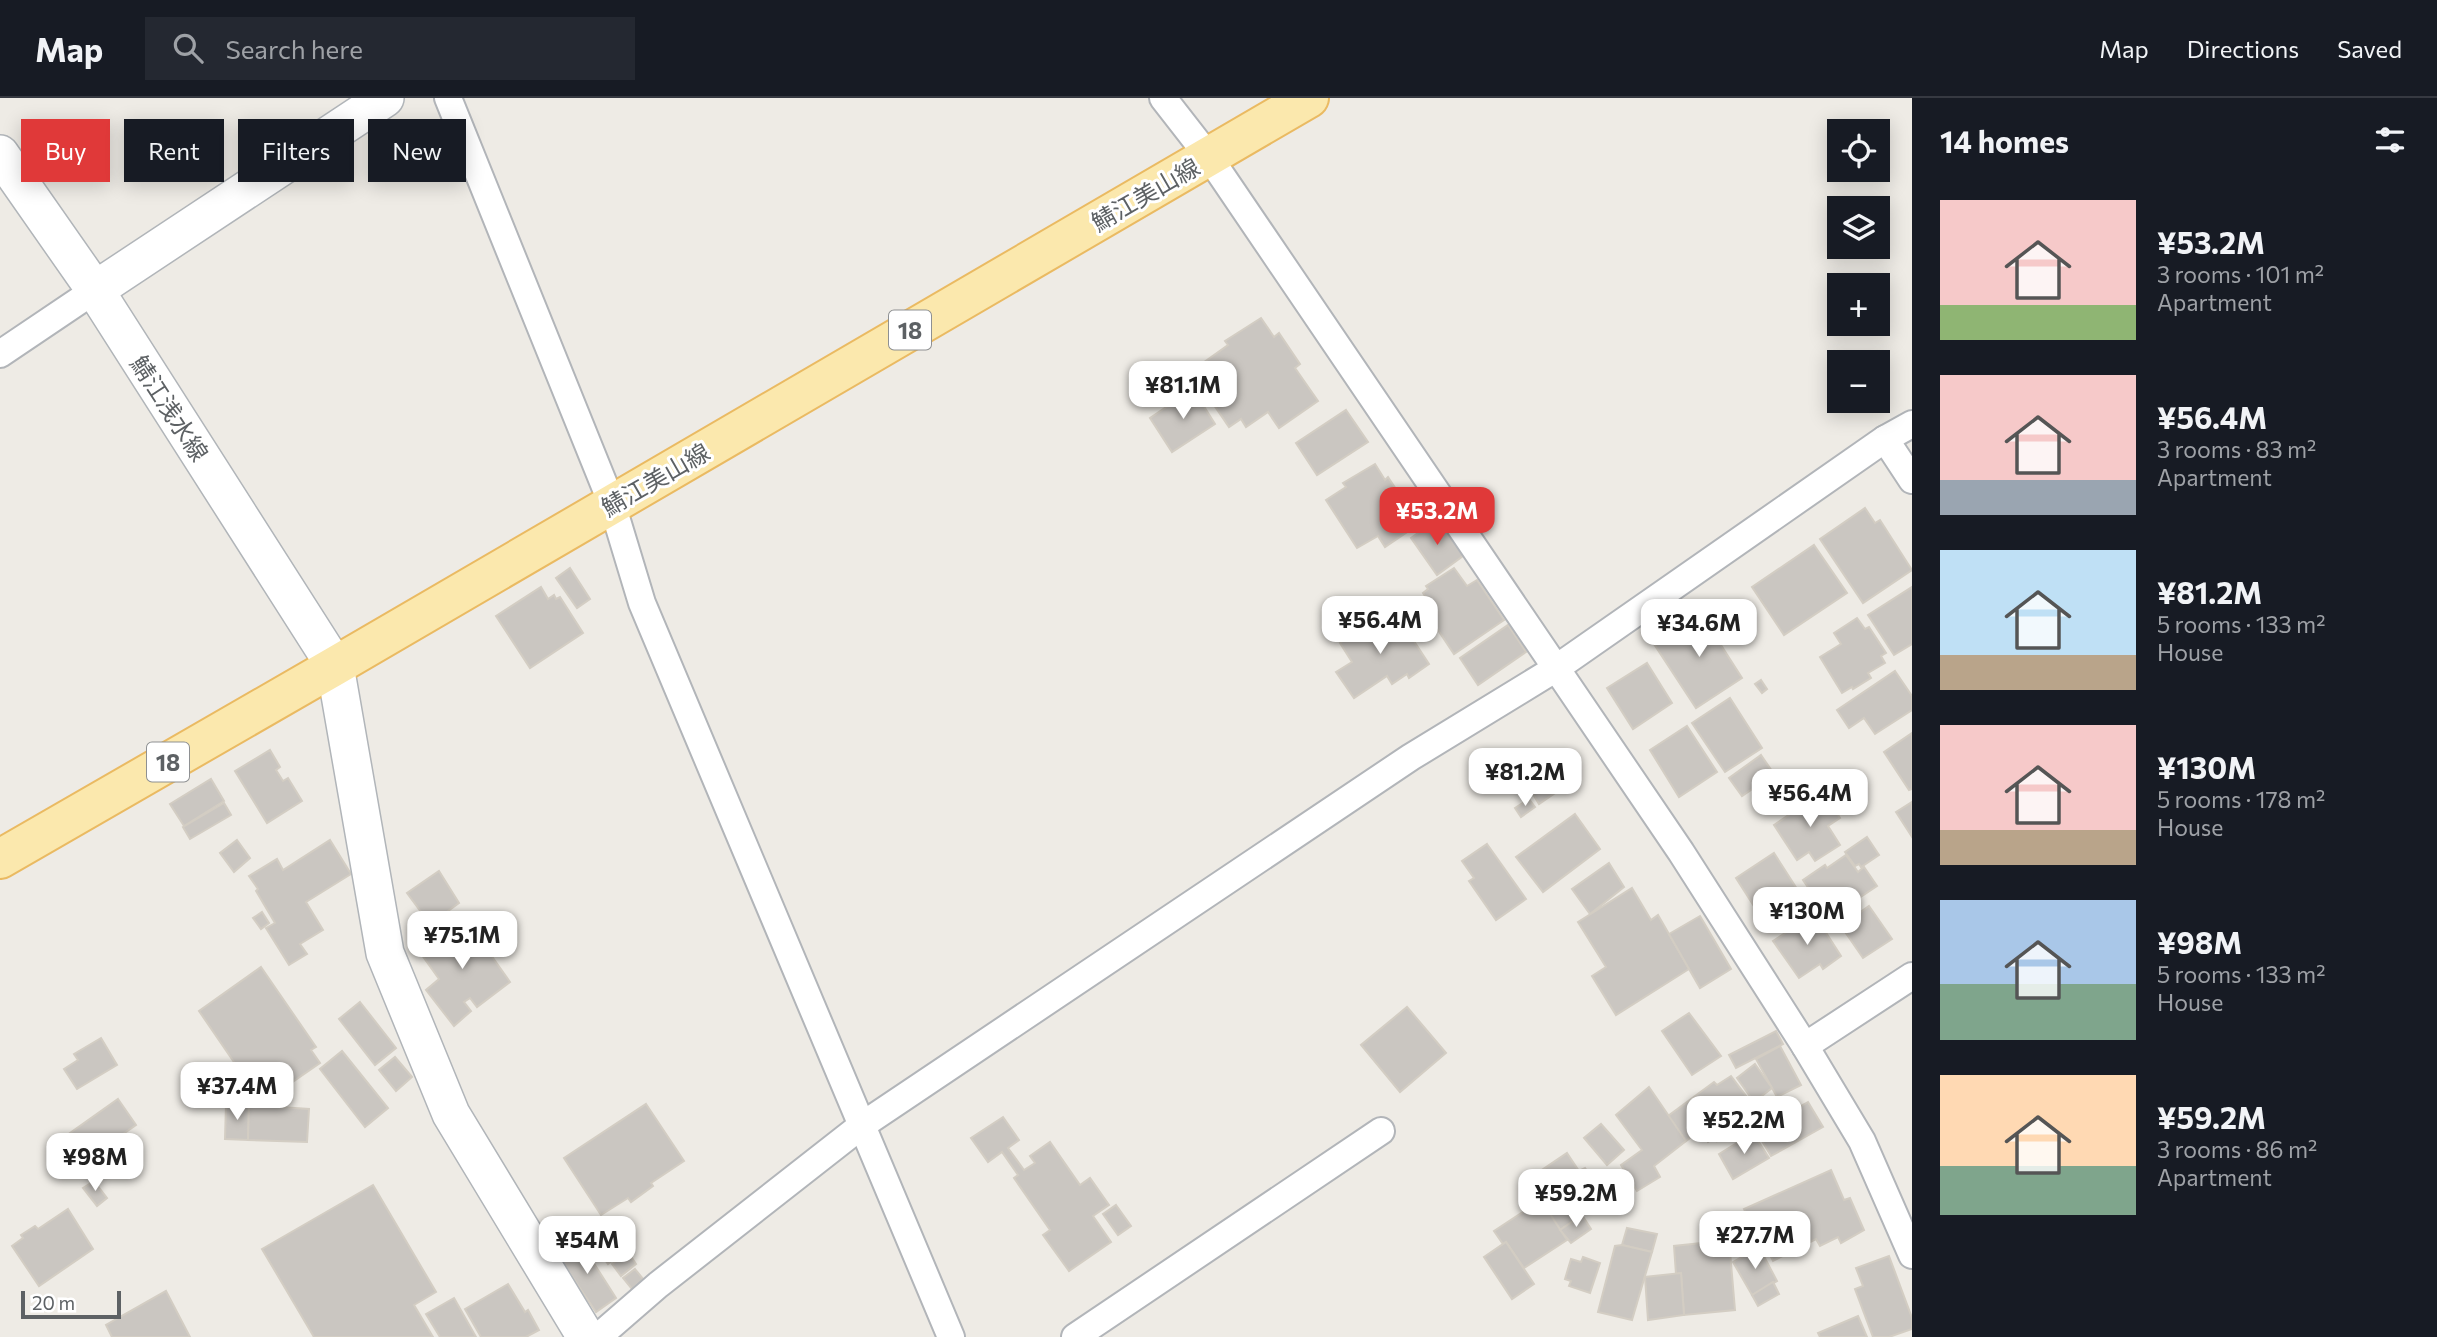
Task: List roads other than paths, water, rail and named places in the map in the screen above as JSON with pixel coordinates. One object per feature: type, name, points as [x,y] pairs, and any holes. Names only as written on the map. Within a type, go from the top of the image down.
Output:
[{"type":"main road","name":"鯖江美山線","points":[[0,859],[1309,98]]},
{"type":"street","points":[[0,354],[385,98]]},
{"type":"street","points":[[449,98],[612,504],[642,603],[951,1337]]},
{"type":"street","points":[[1163,98],[1209,157],[1681,852],[1805,1046],[1861,1141],[1912,1255]]},
{"type":"street","name":"鯖江浅水線","points":[[0,154],[94,290],[335,666]]},
{"type":"street","points":[[598,1337],[658,1285],[861,1126],[1411,757],[1555,669],[1885,439],[1912,424]]},
{"type":"street","points":[[1885,439],[1912,480]]},
{"type":"street","points":[[335,666],[385,953],[451,1114],[586,1337]]},
{"type":"street","points":[[1805,1046],[1912,976]]},
{"type":"street","points":[[1074,1337],[1381,1131]]}]
